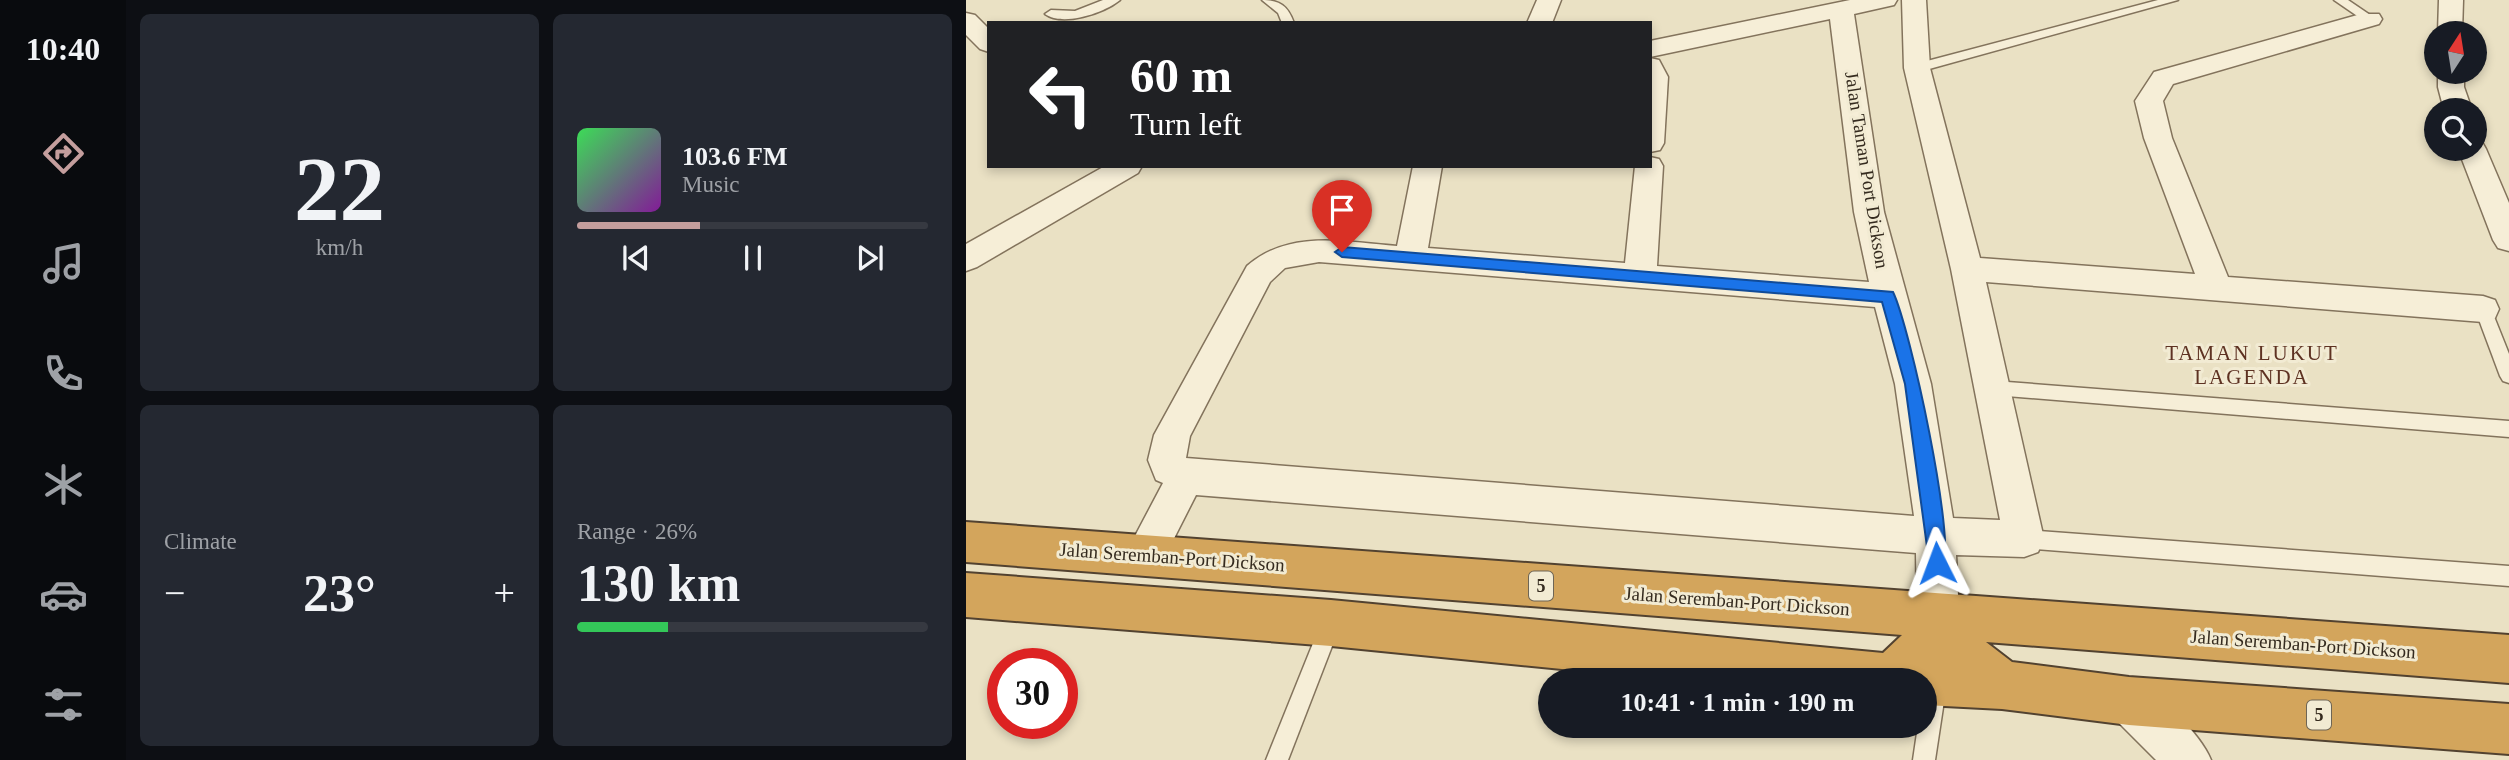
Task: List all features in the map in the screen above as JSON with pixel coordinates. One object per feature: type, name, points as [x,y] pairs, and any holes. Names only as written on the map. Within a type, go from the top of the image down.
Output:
[{"type":"highway","name":"Jalan Seremban-Port Dickson","points":[[966,542],[2509,659]]},
{"type":"highway","name":"5","points":[[966,596],[1331,623],[1773,668]]},
{"type":"highway","points":[[1904,668],[1924,645],[1938,616],[1970,659],[2002,685]]},
{"type":"highway","name":"5","points":[[1937,681],[2002,685],[2129,701],[2509,729]]},
{"type":"street","points":[[1540,21],[1549,0]]},
{"type":"street","points":[[1652,49],[1885,0]]},
{"type":"street","points":[[1888,296],[1410,256],[1319,251],[1276,258],[1258,274],[1172,435],[1167,460],[1169,468],[1186,477],[1936,536],[2024,539],[1968,269],[1917,68],[1914,0]]},
{"type":"street","points":[[2450,21],[2451,0]]},
{"type":"street","name":"Jalan Taman Port Dickson","points":[[1847,8],[1870,212],[1888,296],[1913,384],[1936,536],[1938,616]]},
{"type":"street","points":[[2216,287],[2158,138],[2149,101],[2163,78],[2370,19]]},
{"type":"street","points":[[966,20],[987,42]]},
{"type":"street","points":[[1652,70],[1655,77],[1652,117]]},
{"type":"street","points":[[2477,161],[2509,240]]},
{"type":"street","points":[[966,259],[1125,168]]},
{"type":"street","points":[[1410,256],[1428,168]]},
{"type":"street","points":[[1640,277],[1648,168]]},
{"type":"street","points":[[1968,269],[2483,309]]},
{"type":"street","points":[[1145,555],[1186,477]]},
{"type":"street","points":[[2129,701],[2188,760]]},
{"type":"lane","points":[[1051,15],[1076,15],[1114,0]]},
{"type":"lane","points":[[1268,0],[1286,11]]},
{"type":"lane","points":[[1917,68],[2172,0]]},
{"type":"lane","points":[[2340,0],[2370,19]]},
{"type":"lane","points":[[2483,309],[2509,376]]},
{"type":"lane","points":[[1994,388],[2509,429]]},
{"type":"lane","points":[[2024,539],[2509,576]]},
{"type":"lane","points":[[1277,760],[1331,623]]},
{"type":"lane","points":[[1924,760],[1925,738]]},
{"type":"district","name":"TAMAN LUKUT LAGENDA","points":[[2252,365]]},
{"type":"route","points":[[1342,252],[1888,296],[1913,384],[1936,536],[1937,563]]}]
